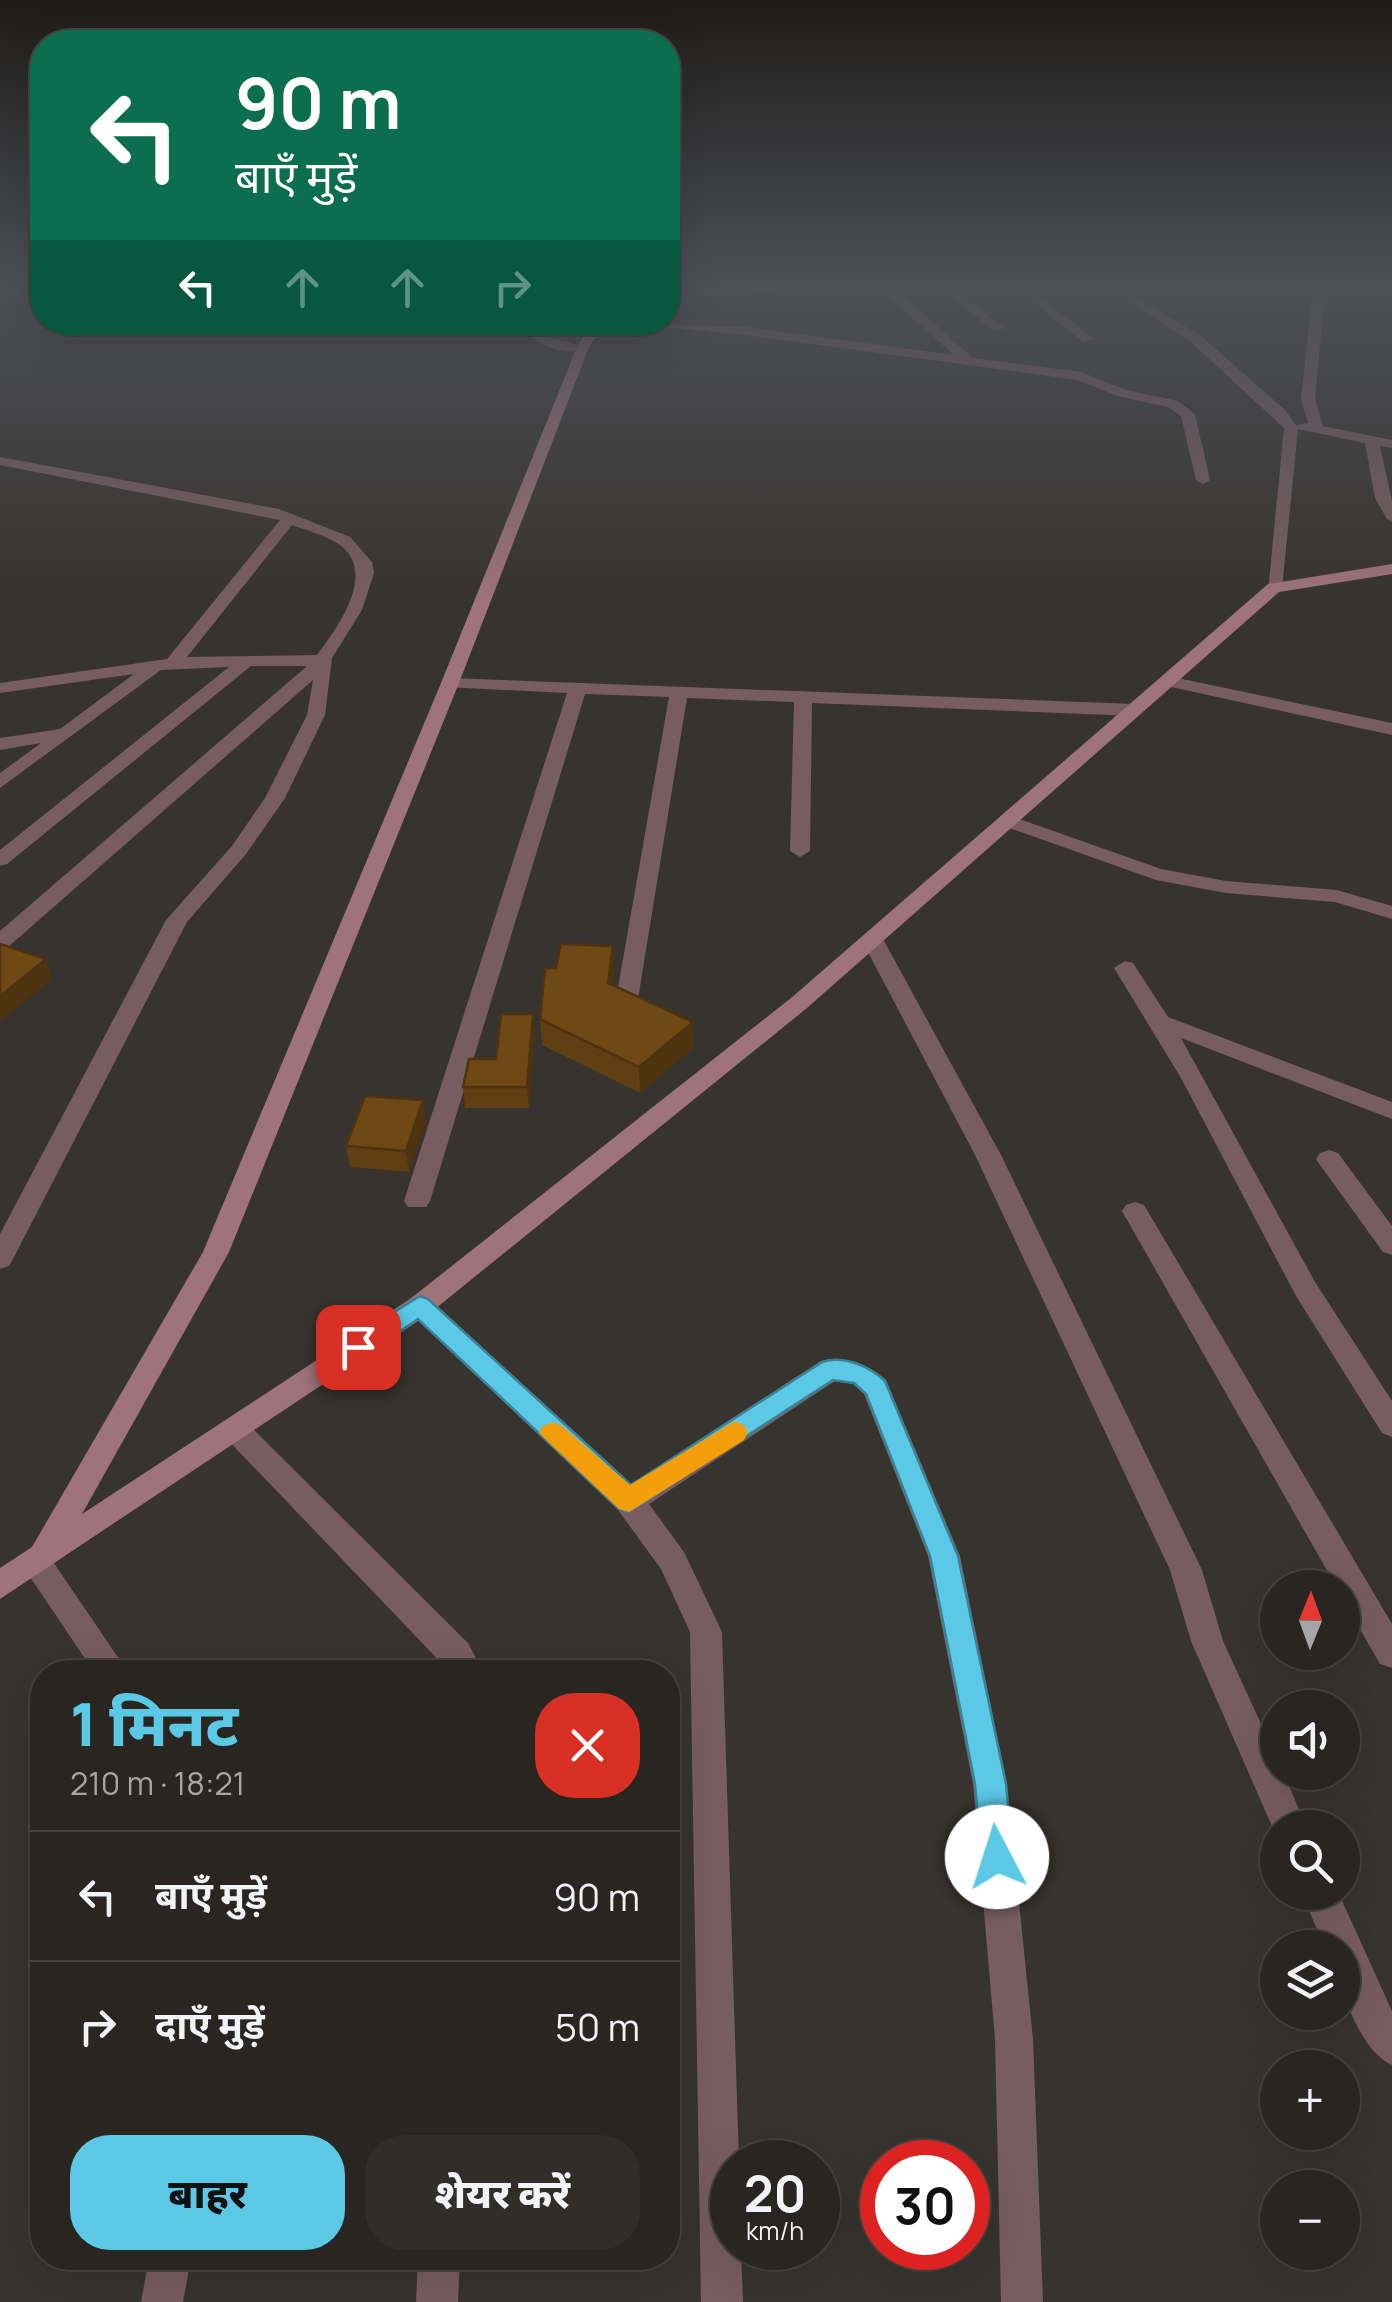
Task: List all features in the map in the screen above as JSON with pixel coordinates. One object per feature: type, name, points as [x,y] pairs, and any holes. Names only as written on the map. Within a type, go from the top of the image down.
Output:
[{"type":"street","points":[[39,1559],[216,1252],[566,388]]},
{"type":"street","points":[[1109,388],[1179,406],[1190,418],[1203,480]]},
{"type":"street","points":[[1251,388],[1288,421],[1392,444]]},
{"type":"street","points":[[1309,388],[1317,430]]},
{"type":"street","points":[[1274,588],[1292,438],[1288,421]]},
{"type":"street","points":[[1372,440],[1383,498],[1392,516]]},
{"type":"street","points":[[0,461],[257,507],[344,540],[364,562],[364,585],[325,660],[316,715],[274,798],[239,850],[176,920],[0,1259]]},
{"type":"street","points":[[0,782],[166,664],[289,518]]},
{"type":"street","points":[[0,1585],[420,1306],[799,1004],[1274,588],[1392,569]]},
{"type":"street","points":[[0,860],[248,660]]},
{"type":"street","points":[[0,688],[166,664],[325,660]]},
{"type":"street","points":[[0,942],[325,660]]},
{"type":"street","points":[[1168,681],[1392,729]]},
{"type":"street","points":[[450,683],[1135,710]]},
{"type":"street","points":[[418,1201],[578,688]]},
{"type":"street","points":[[627,999],[679,692]]},
{"type":"street","points":[[800,851],[803,697]]},
{"type":"street","points":[[0,744],[66,733]]},
{"type":"street","points":[[1008,820],[1156,874],[1226,887],[1337,896],[1392,913]]},
{"type":"street","points":[[872,940],[988,1155],[1186,1570],[1207,1641],[1282,1810]]},
{"type":"street","points":[[1126,968],[1164,1023],[1295,1272],[1392,1425]]},
{"type":"street","points":[[1164,1023],[1392,1111]]},
{"type":"street","points":[[1329,1159],[1392,1245]]},
{"type":"street","points":[[1135,1211],[1392,1654]]},
{"type":"street","points":[[420,1306],[629,1500],[673,1561],[706,1632],[722,2302]]},
{"type":"street","points":[[629,1500],[831,1369],[861,1375],[876,1388],[944,1556],[990,1784],[1014,2040],[1022,2302]]},
{"type":"street","points":[[235,1429],[460,1660]]},
{"type":"street","points":[[39,1559],[104,1660]]},
{"type":"street","points":[[1327,1910],[1381,2030],[1392,2046]]},
{"type":"street","points":[[162,2302],[168,2270]]},
{"type":"street","points":[[437,2302],[438,2270]]},
{"type":"building","points":[[0,944],[46,959],[0,996]]},
{"type":"building","points":[[561,944],[613,946],[608,983],[693,1022],[639,1067],[540,1019],[545,968],[556,968]]},
{"type":"building","points":[[501,1014],[533,1014],[527,1087],[463,1087],[469,1059],[496,1059]]},
{"type":"building","points":[[365,1096],[423,1100],[406,1151],[346,1146]]},
{"type":"slow traffic","points":[[553,1433],[629,1500],[735,1432]]},
{"type":"route","points":[[358,1347],[420,1306],[506,1384],[556,1437],[629,1500],[818,1376],[831,1369],[861,1375],[876,1388],[944,1556],[990,1784],[997,1857]]}]
